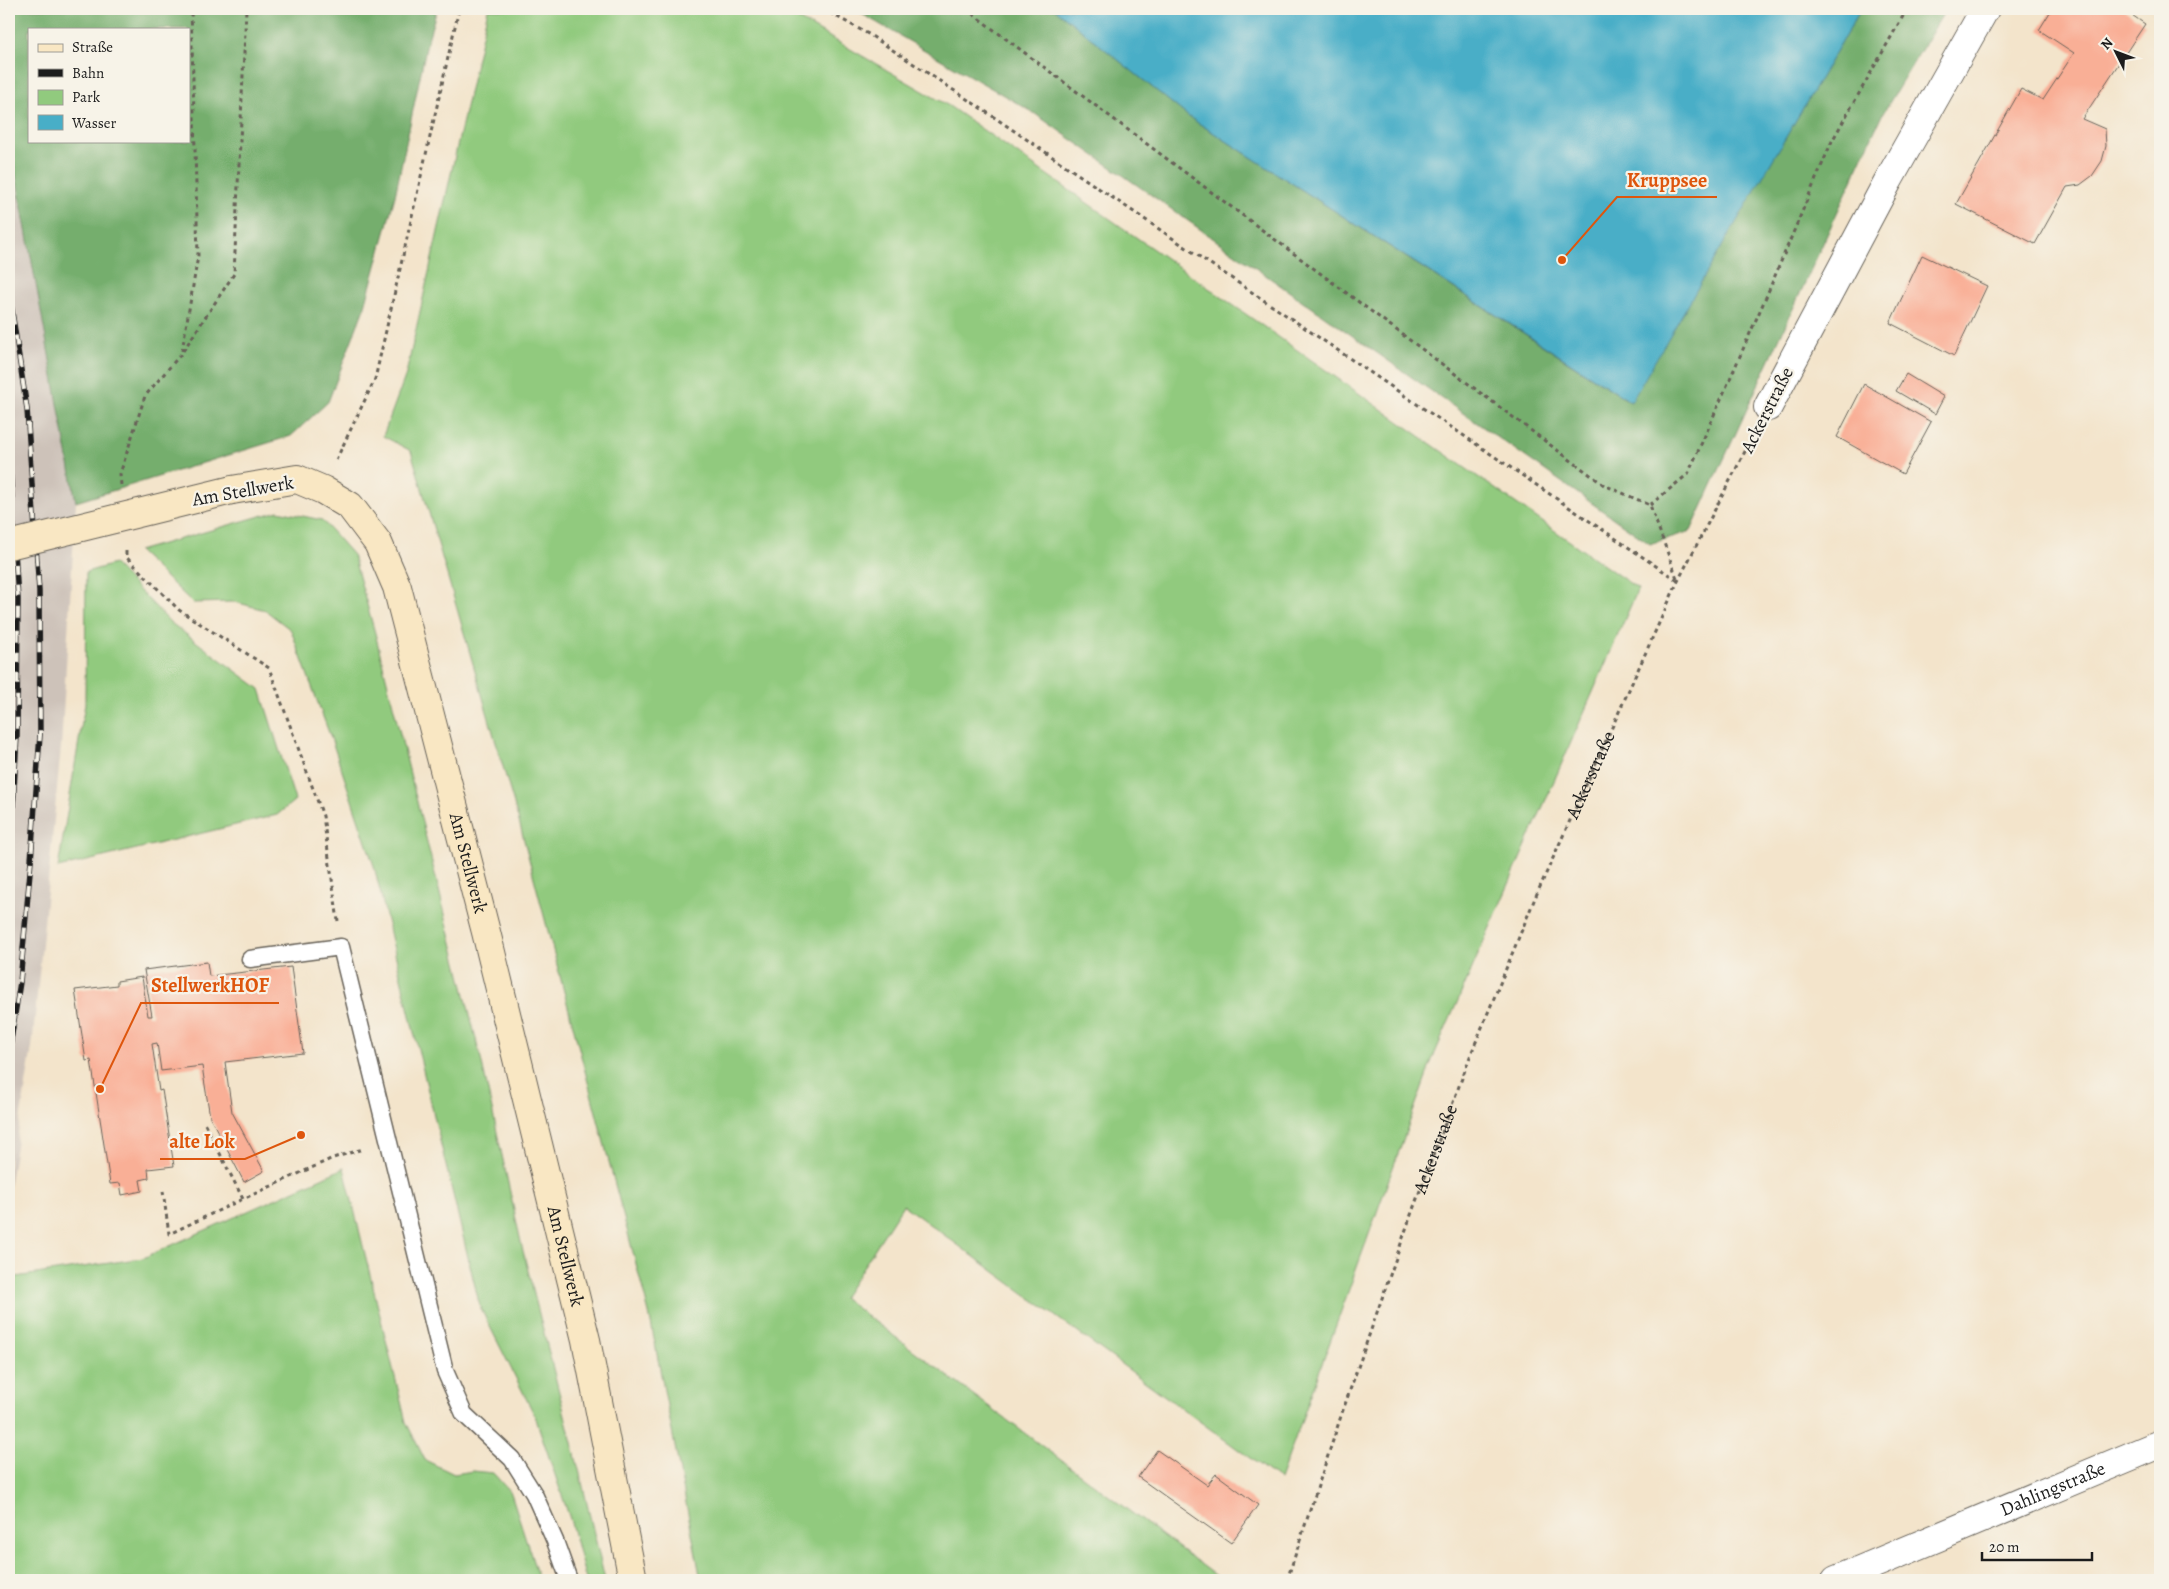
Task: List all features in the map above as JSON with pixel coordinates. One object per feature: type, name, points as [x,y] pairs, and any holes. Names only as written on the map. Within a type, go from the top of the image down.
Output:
[{"type":"street","name":"Ackerstraße","points":[[1768,407],[1888,181],[1985,9]]},
{"type":"street","name":"Am Stellwerk","points":[[9,545],[232,490],[297,479],[323,490],[350,506],[378,543],[397,586],[484,922],[586,1340],[633,1580]]},
{"type":"street","name":"Dahlingstraße","points":[[1836,1580],[2160,1444]]},
{"type":"lane","points":[[250,959],[341,947],[390,1140],[444,1371],[464,1414],[512,1459],[534,1494],[555,1541],[569,1580]]},
{"type":"path","points":[[182,354],[198,256],[191,9]]},
{"type":"path","points":[[122,492],[120,474],[145,396],[182,354],[234,274],[246,9]]},
{"type":"path","points":[[323,490],[347,435],[375,379],[459,9]]},
{"type":"path","points":[[823,9],[870,35],[981,108],[1678,582]]},
{"type":"path","points":[[966,9],[1604,485],[1650,505],[1678,582]]},
{"type":"path","points":[[1650,505],[1688,474],[1832,141],[1907,9]]},
{"type":"path","name":"Ackerstraße","points":[[1287,1580],[1342,1413],[1412,1212],[1472,1054],[1535,898],[1678,582],[1768,407]]},
{"type":"path","points":[[125,548],[126,557],[179,610],[269,668],[323,816],[341,947]]},
{"type":"path","points":[[205,1124],[244,1199]]},
{"type":"path","points":[[162,1191],[169,1234],[341,1156]]},
{"type":"shaded area","points":[[9,137],[76,502],[61,747],[32,1047],[9,1189]]},
{"type":"green space","points":[[9,9],[437,9],[427,43],[395,196],[365,306],[328,402],[291,436],[76,502],[9,137]]},
{"type":"green space","points":[[488,9],[781,9],[949,106],[1638,589],[1432,1060],[1280,1480],[903,1205],[843,1298],[1222,1580],[701,1580],[649,1313],[520,825],[411,451],[383,436],[406,374]]},
{"type":"green space","points":[[853,9],[1055,9],[1189,117],[1630,402],[1861,9],[1946,9],[1882,115],[1691,531],[1650,544],[1031,111]]},
{"type":"green space","points":[[278,511],[322,520],[353,555],[375,633],[481,1059],[522,1247],[605,1580],[586,1580],[570,1519],[535,1416],[480,1307],[374,866],[332,741],[291,630],[265,610],[235,602],[193,603],[138,551]]},
{"type":"green space","points":[[114,564],[171,623],[260,689],[295,800],[277,815],[58,868],[85,704],[86,572]]},
{"type":"green space","points":[[344,1168],[406,1422],[425,1460],[454,1474],[473,1471],[493,1473],[511,1493],[539,1580],[9,1580],[9,1278],[143,1258]]},
{"type":"water","points":[[1055,9],[1861,9],[1631,402],[1189,117]]},
{"type":"building","points":[[2052,9],[2123,9],[2145,24],[2082,119],[2105,129],[2106,146],[2102,161],[2092,176],[2080,185],[2067,187],[2035,244],[1956,204],[2021,89],[2043,100],[2074,53],[2039,30]]},
{"type":"building","points":[[1922,255],[1987,286],[1954,356],[1890,323]]},
{"type":"building","points":[[1906,374],[1944,397],[1935,414],[1896,391]]},
{"type":"building","points":[[1864,384],[1931,422],[1903,474],[1837,437]]},
{"type":"building","points":[[207,962],[209,976],[291,967],[303,1053],[225,1062],[232,1112],[264,1171],[244,1182],[210,1117],[202,1066],[161,1071],[157,1043],[152,1044],[159,1091],[162,1090],[174,1166],[148,1169],[149,1178],[140,1180],[142,1191],[122,1195],[120,1183],[110,1184],[91,1060],[86,1061],[75,990],[117,985],[117,981],[142,977],[148,1016],[152,1016],[144,970]]},
{"type":"building","points":[[1157,1450],[1207,1485],[1216,1474],[1258,1505],[1231,1543],[1138,1477]]},
{"type":"railway","points":[[9,292],[27,409],[39,591],[40,735],[20,982],[9,1053]]},
{"type":"railway","points":[[9,454],[18,599],[17,736],[9,877]]},
{"type":"place","name":"Kruppsee","points":[[1562,260]]},
{"type":"place","name":"StellwerkHOF","points":[[100,1089]]},
{"type":"place","name":"alte Lok","points":[[301,1135]]}]
